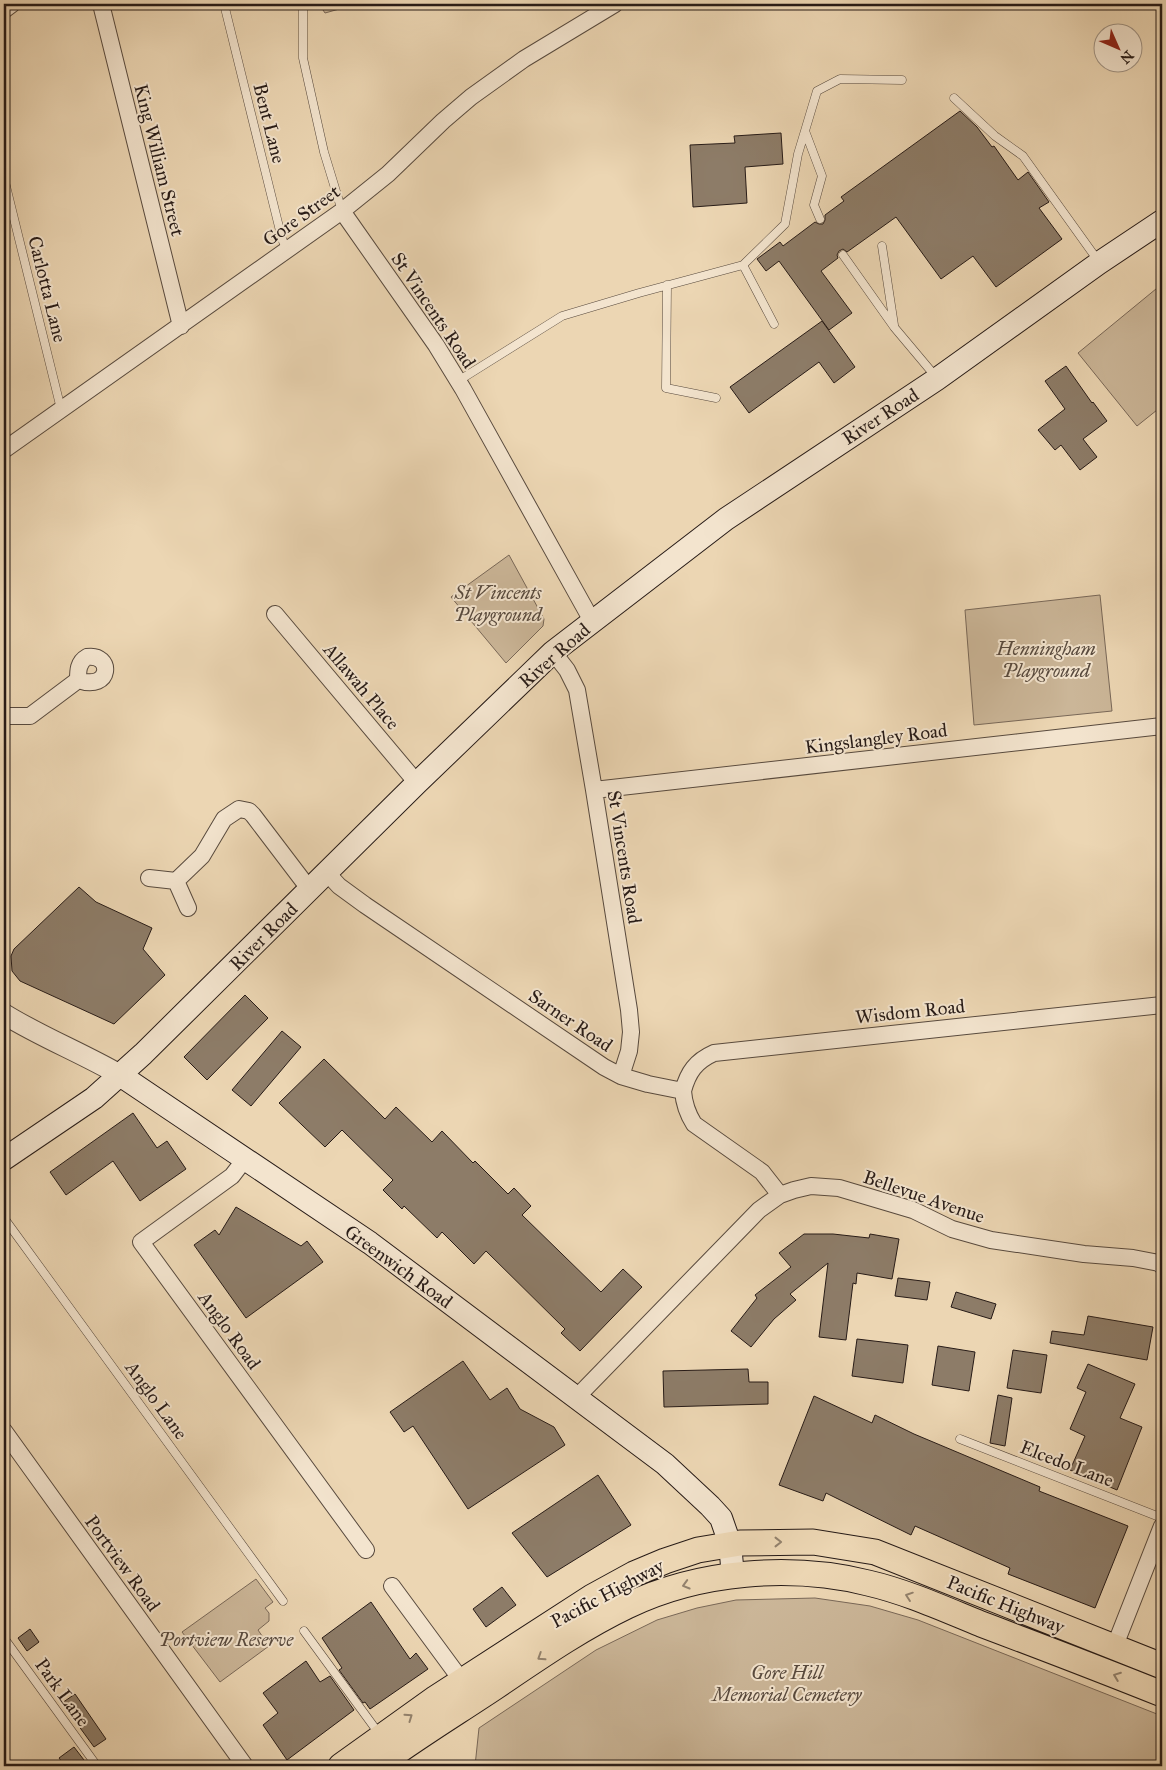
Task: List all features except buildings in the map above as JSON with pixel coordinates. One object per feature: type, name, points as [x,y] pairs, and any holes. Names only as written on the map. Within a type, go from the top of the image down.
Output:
[{"type":"main road","name":"River Road","points":[[4,1159],[94,1098],[120,1075],[553,652],[726,519],[937,378],[1099,263],[1162,221]]},
{"type":"main road","name":"Greenwich Road","points":[[120,1075],[370,1242],[665,1464],[710,1506],[724,1525],[730,1544],[733,1576]]},
{"type":"main road","name":"Pacific Highway","points":[[341,1766],[381,1736],[462,1681],[592,1596],[634,1574],[665,1561],[730,1544],[813,1542],[875,1552],[1162,1666]]},
{"type":"main road","name":"Pacific Highway","points":[[377,1766],[544,1654],[608,1616],[647,1597],[674,1588],[733,1576],[768,1573],[812,1574],[869,1583],[914,1597],[1162,1694]]},
{"type":"street","points":[[4,10],[12,4]]},
{"type":"street","name":"King William Street","points":[[101,4],[181,326]]},
{"type":"street","name":"Gore Street","points":[[4,450],[342,212],[388,174],[471,97],[524,59],[615,4]]},
{"type":"street","name":"St Vincents Road","points":[[342,212],[436,345],[592,621]]},
{"type":"street","name":"Allawah Place","points":[[275,614],[418,783]]},
{"type":"street","name":"St Vincents Road","points":[[553,652],[567,670],[577,690],[624,976],[631,1032],[629,1051],[621,1076]]},
{"type":"street","points":[[4,716],[30,716],[78,680]]},
{"type":"street","name":"Kingslangley Road","points":[[594,790],[1162,726]]},
{"type":"street","points":[[176,881],[202,856],[224,819],[231,812],[239,809],[248,811],[253,816],[310,890]]},
{"type":"street","name":"Sarner Road","points":[[327,873],[339,886],[365,905],[587,1056],[621,1076],[683,1091]]},
{"type":"street","points":[[149,878],[176,881]]},
{"type":"street","points":[[176,881],[188,908]]},
{"type":"street","name":"Wisdom Road","points":[[683,1091],[686,1078],[691,1069],[714,1052],[1162,1005]]},
{"type":"street","name":"Greenwich Road","points":[[4,1014],[120,1075]]},
{"type":"street","points":[[683,1091],[684,1103],[694,1124],[762,1172],[780,1195]]},
{"type":"street","name":"Anglo Road","points":[[245,1159],[232,1176],[141,1242],[366,1550]]},
{"type":"street","name":"Bellevue Avenue","points":[[576,1398],[759,1210],[780,1195],[811,1186],[839,1188],[913,1210],[952,1229],[991,1240],[1084,1254],[1133,1258],[1159,1263],[1162,1266]]},
{"type":"street","name":"Portview Road","points":[[4,1431],[245,1766]]},
{"type":"street","points":[[1114,1648],[1162,1526]]},
{"type":"street","points":[[392,1586],[462,1681]]},
{"type":"lane","name":"Bent Lane","points":[[224,4],[282,239],[287,250]]},
{"type":"lane","name":"St Vincents Road","points":[[303,4],[303,58],[324,152],[342,212]]},
{"type":"lane","points":[[458,381],[562,316],[743,265],[786,224],[798,154],[816,91],[840,79],[902,80]]},
{"type":"lane","points":[[954,98],[995,136],[1023,156],[1099,263]]},
{"type":"lane","points":[[805,131],[822,176],[814,205],[820,219]]},
{"type":"lane","name":"Carlotta Lane","points":[[4,178],[61,409]]},
{"type":"lane","points":[[882,246],[894,327]]},
{"type":"lane","points":[[844,254],[894,327],[937,378]]},
{"type":"lane","points":[[743,265],[774,324]]},
{"type":"lane","points":[[667,285],[666,388],[716,398]]},
{"type":"lane","name":"Anglo Lane","points":[[4,1218],[283,1601]]},
{"type":"lane","name":"Elcedo Lane","points":[[960,1439],[1162,1518]]},
{"type":"lane","points":[[304,1631],[381,1736]]},
{"type":"lane","name":"Park Lane","points":[[4,1638],[97,1766]]},
{"type":"green space","points":[[319,4],[357,4],[325,13]]},
{"type":"green space","points":[[1162,284],[1162,406],[1137,426],[1078,353]]},
{"type":"green space","name":"St Vincents Playground","points":[[509,555],[544,619],[543,626],[506,663],[451,597]]},
{"type":"green space","name":"Henningham Playground","points":[[1100,595],[1112,711],[974,725],[965,610]]},
{"type":"green space","name":"Portview Reserve","points":[[256,1579],[273,1602],[265,1608],[269,1613],[269,1621],[258,1630],[269,1646],[220,1682],[182,1632]]},
{"type":"green space","name":"Gore Hill Memorial Cemetery","points":[[815,1598],[870,1606],[918,1620],[1162,1716],[1162,1766],[475,1766],[479,1728],[596,1650],[657,1620],[697,1608],[736,1600]]}]
